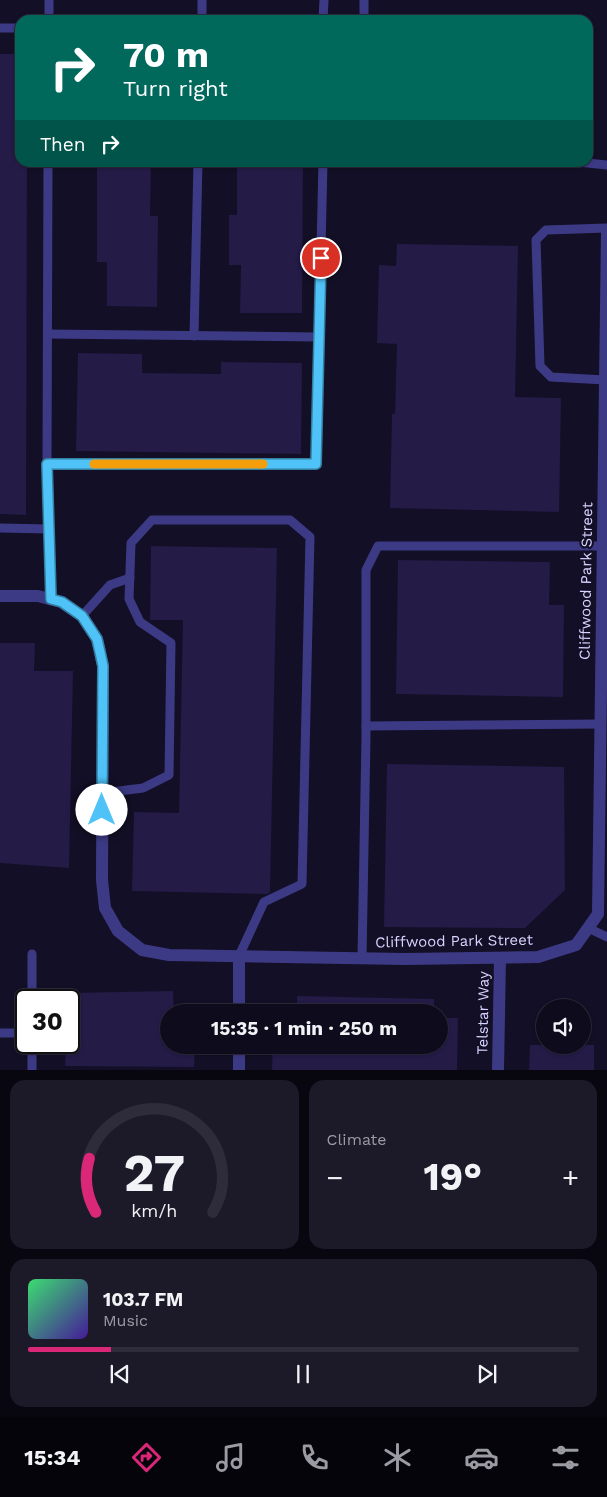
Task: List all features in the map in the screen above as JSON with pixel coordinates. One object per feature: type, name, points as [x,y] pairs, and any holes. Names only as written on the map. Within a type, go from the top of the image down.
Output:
[{"type":"street","name":"Cliffwood Park Street","points":[[0,596],[38,596],[62,602],[82,616],[97,639],[103,666],[102,880],[106,908],[118,931],[142,950],[169,955],[500,958],[538,957],[576,945],[598,914],[605,606],[603,546],[605,513],[607,230]]},
{"type":"street","points":[[239,956],[239,1004]]},
{"type":"street","name":"Telstar Way","points":[[498,1070],[500,958]]},
{"type":"street","points":[[239,1054],[239,1070]]},
{"type":"lane","points":[[49,0],[49,15]]},
{"type":"lane","points":[[202,0],[202,15]]},
{"type":"lane","points":[[323,15],[324,0]]},
{"type":"lane","points":[[364,0],[364,15]]},
{"type":"lane","points":[[0,28],[15,28]]},
{"type":"lane","points":[[593,164],[607,165]]},
{"type":"lane","points":[[48,167],[47,464],[51,599]]},
{"type":"lane","points":[[194,336],[198,167]]},
{"type":"lane","points":[[47,464],[316,464],[323,167]]},
{"type":"lane","points":[[605,380],[551,377],[540,366],[536,240],[546,230],[607,230]]},
{"type":"lane","points":[[48,334],[319,337]]},
{"type":"lane","points":[[103,793],[143,788],[169,775],[171,643],[140,622],[129,599],[131,543],[152,520],[290,520],[310,537],[302,884],[264,902],[239,956]]},
{"type":"lane","points":[[0,528],[49,529]]},
{"type":"lane","points":[[362,958],[366,726],[366,570],[378,546],[603,546]]},
{"type":"lane","points":[[82,616],[110,585],[130,578]]},
{"type":"lane","points":[[366,726],[601,724]]},
{"type":"lane","points":[[588,928],[607,937]]},
{"type":"lane","points":[[32,954],[32,989]]},
{"type":"lane","points":[[0,1033],[15,1033]]},
{"type":"lane","points":[[32,1054],[32,1070]]},
{"type":"building","points":[[0,54],[15,54],[15,167],[27,167],[26,515],[0,514]]},
{"type":"building","points":[[97,167],[151,167],[150,216],[158,216],[157,307],[107,306],[107,262],[97,262]]},
{"type":"building","points":[[237,167],[303,167],[302,313],[240,313],[241,265],[229,265],[229,215],[237,215]]},
{"type":"building","points":[[397,244],[518,246],[515,397],[561,398],[559,512],[390,508],[392,414],[395,414],[397,344],[377,343],[379,265],[396,266]]},
{"type":"building","points":[[78,353],[142,354],[142,373],[221,374],[221,362],[302,363],[301,454],[76,451]]},
{"type":"building","points":[[151,546],[277,548],[270,892],[267,894],[132,891],[134,812],[179,813],[183,620],[150,620]]},
{"type":"building","points":[[398,560],[550,562],[549,605],[564,605],[563,697],[396,694]]},
{"type":"building","points":[[0,643],[35,643],[34,671],[73,671],[69,868],[0,863]]},
{"type":"building","points":[[387,764],[564,767],[565,890],[525,928],[384,927]]},
{"type":"building","points":[[173,991],[174,1004],[160,1004],[160,1054],[195,1054],[194,1067],[65,1066],[66,1054],[80,1054],[80,993]]},
{"type":"building","points":[[297,996],[434,999],[434,1004],[297,1004]]},
{"type":"building","points":[[448,1018],[458,1018],[457,1070],[272,1070],[273,1054],[448,1054]]},
{"type":"building","points":[[530,1045],[536,1045],[536,1054],[591,1054],[591,1045],[594,1045],[594,1070],[529,1070]]},
{"type":"slow traffic","points":[[94,464],[263,464]]},
{"type":"route","points":[[102,810],[103,666],[97,639],[82,616],[62,602],[51,599],[47,464],[316,464],[321,258]]}]
